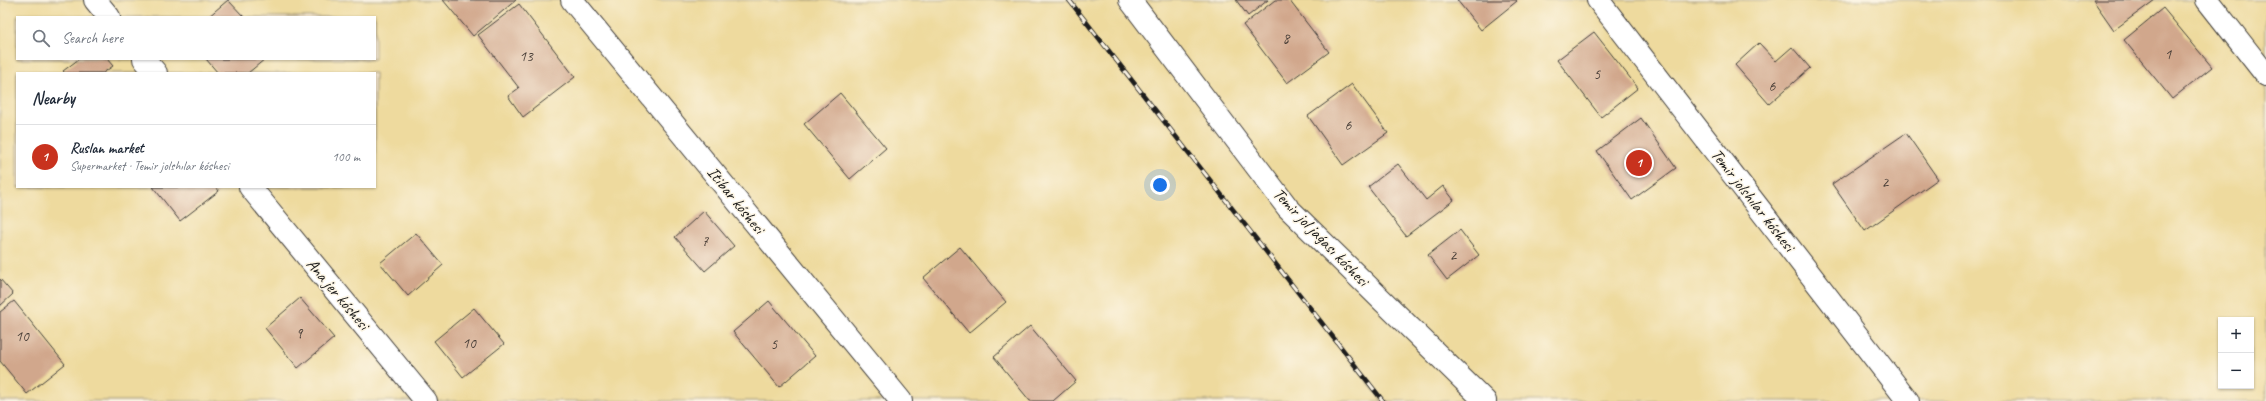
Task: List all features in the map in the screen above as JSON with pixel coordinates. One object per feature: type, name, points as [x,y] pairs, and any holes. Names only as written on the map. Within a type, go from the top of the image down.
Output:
[{"type":"street","points":[[95,0],[108,16]]},
{"type":"street","name":"Itibar kóshesi","points":[[572,0],[901,401]]},
{"type":"street","name":"Temir jol jaǵası kóshesi","points":[[1130,0],[1288,208],[1485,401]]},
{"type":"street","name":"Temir jolshılar kóshesi","points":[[1598,0],[1908,401]]},
{"type":"street","points":[[2207,0],[2266,75]]},
{"type":"street","points":[[145,60],[155,72]]},
{"type":"street","name":"Ana jer kóshesi","points":[[251,188],[426,401]]},
{"type":"sand","points":[[0,0],[2266,0],[2266,401],[1383,401],[1317,318],[1382,401],[0,401]]},
{"type":"building","points":[[228,0],[243,16],[209,16]]},
{"type":"building","points":[[443,0],[516,0],[473,36]]},
{"type":"building","points":[[1236,0],[1268,0],[1248,16]]},
{"type":"building","points":[[1275,0],[1289,0],[1329,52],[1287,83],[1243,25]]},
{"type":"building","points":[[1457,0],[1516,0],[1517,1],[1481,30]]},
{"type":"building","points":[[2093,0],[2155,0],[2114,30]]},
{"type":"building","points":[[519,4],[575,77],[523,117],[508,96],[519,88],[478,35]]},
{"type":"building","points":[[2163,8],[2212,67],[2172,99],[2124,40]]},
{"type":"building","points":[[1594,32],[1638,88],[1601,117],[1557,60]]},
{"type":"building","points":[[1759,43],[1776,61],[1792,47],[1810,68],[1769,104],[1735,65]]},
{"type":"building","points":[[78,60],[108,60],[113,66],[104,72],[63,71]]},
{"type":"building","points":[[207,60],[264,60],[249,72],[217,72]]},
{"type":"building","points":[[1352,84],[1388,133],[1343,165],[1308,116]]},
{"type":"building","points":[[840,93],[886,148],[850,179],[804,124]]},
{"type":"building","points":[[1641,118],[1676,168],[1632,200],[1597,151]]},
{"type":"building","points":[[1906,133],[1938,179],[1865,231],[1832,184]]},
{"type":"building","points":[[1398,164],[1426,200],[1443,186],[1454,200],[1406,236],[1368,187]]},
{"type":"building","points":[[154,188],[217,188],[219,191],[180,221]]},
{"type":"building","points":[[704,211],[734,246],[705,271],[675,237]]},
{"type":"building","points":[[1460,230],[1479,255],[1447,280],[1428,255]]},
{"type":"building","points":[[416,233],[443,265],[408,296],[380,263]]},
{"type":"building","points":[[960,247],[1006,302],[969,333],[923,278]]},
{"type":"building","points":[[0,279],[13,294],[0,306]]},
{"type":"building","points":[[300,298],[334,338],[298,368],[265,328]]},
{"type":"building","points":[[14,301],[65,364],[27,394],[0,361],[0,312]]},
{"type":"building","points":[[769,301],[815,356],[779,387],[733,332]]},
{"type":"building","points":[[474,308],[504,344],[463,377],[434,341]]},
{"type":"building","points":[[1030,326],[1076,381],[1053,401],[1030,401],[994,357]]},
{"type":"railway","points":[[1069,0],[1383,401]]},
{"type":"place","name":"Ruslan market","points":[[1639,163]]}]
